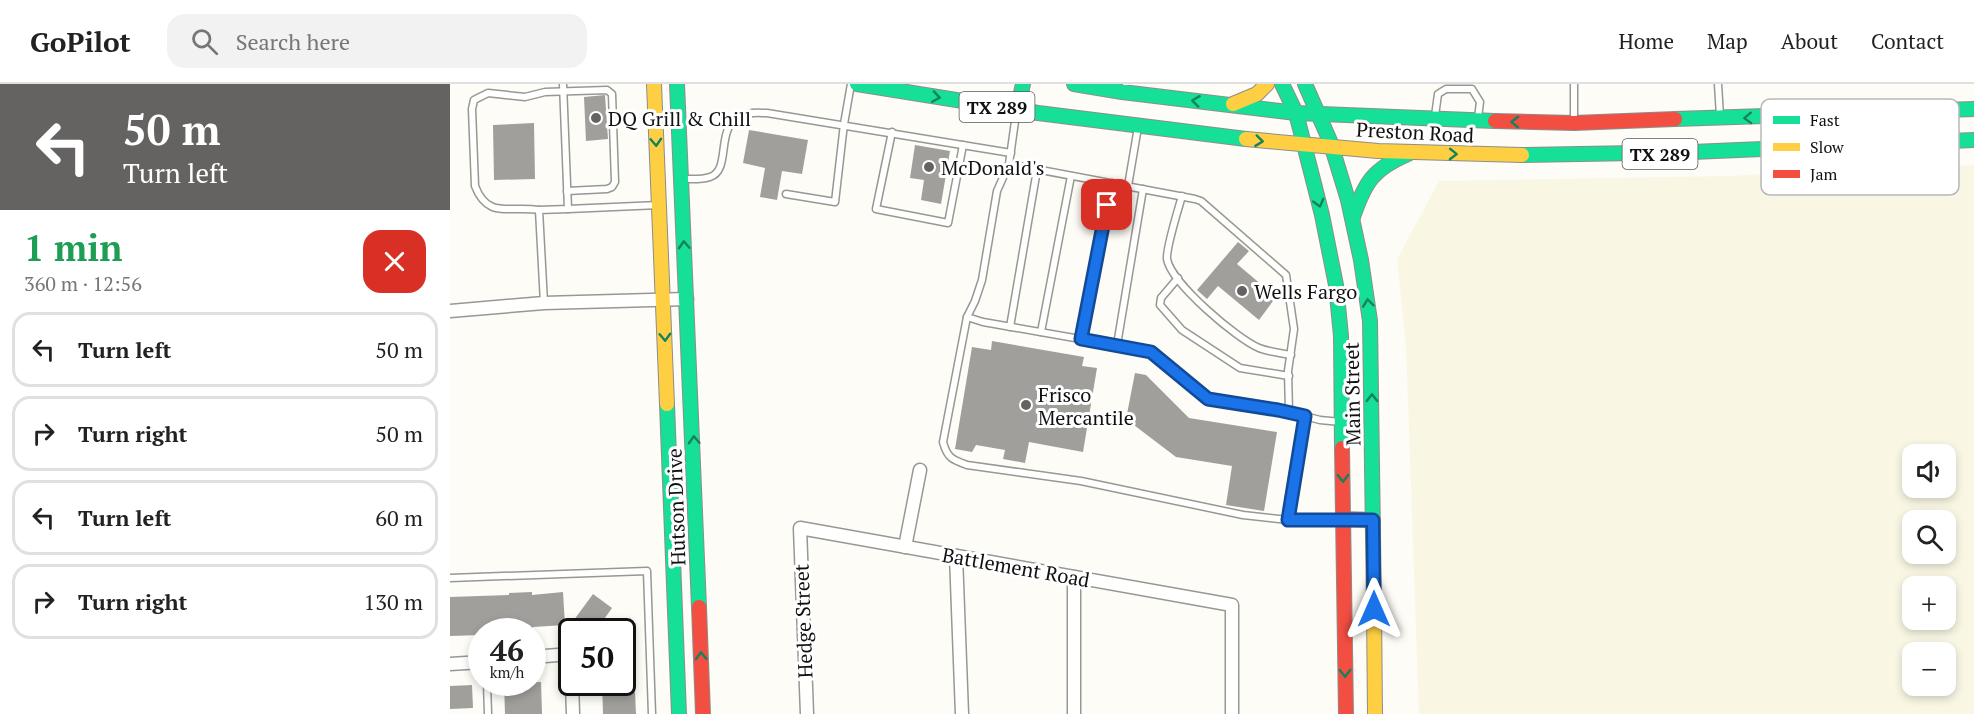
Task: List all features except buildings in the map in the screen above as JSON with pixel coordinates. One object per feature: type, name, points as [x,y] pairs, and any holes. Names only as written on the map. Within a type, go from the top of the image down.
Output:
[{"type":"main road","name":"Hutson Drive","points":[[654,84],[679,714]]},
{"type":"main road","name":"Hutson Drive","points":[[677,84],[695,472],[703,714]]},
{"type":"main road","name":"Preston Road","points":[[857,84],[1017,111],[1304,146],[1411,153],[1598,156],[1721,135],[1761,131]]},
{"type":"main road","points":[[1017,111],[1023,84]]},
{"type":"main road","name":"Preston Road","points":[[1074,84],[1171,94],[1229,105],[1296,113],[1434,120],[1574,123],[1721,135],[1761,136]]},
{"type":"main road","points":[[1229,105],[1257,94],[1267,84]]},
{"type":"main road","name":"Main Street","points":[[1282,84],[1296,113],[1322,215],[1336,285],[1341,336],[1346,714]]},
{"type":"main road","name":"Main Street","points":[[1305,84],[1320,114],[1353,217],[1364,270],[1371,321],[1375,714]]},
{"type":"main road","name":"Preston Road","points":[[1959,111],[1974,109]]},
{"type":"main road","name":"Preston Road","points":[[1959,140],[1974,140]]},
{"type":"main road","points":[[1353,217],[1362,190],[1372,174],[1385,164],[1411,153]]},
{"type":"main road","points":[[670,475],[695,472]]},
{"type":"main road","points":[[1343,519],[1373,520]]},
{"type":"street","points":[[450,311],[544,303],[687,299]]},
{"type":"street","points":[[905,547],[920,471]]},
{"type":"street","name":"Battlement Road","points":[[800,528],[1232,605],[1232,714]]},
{"type":"street","name":"Hedge Street","points":[[800,528],[807,714]]},
{"type":"street","points":[[956,556],[962,714]]},
{"type":"street","points":[[1074,577],[1074,714]]},
{"type":"street","points":[[450,664],[468,663]]},
{"type":"street","points":[[572,696],[573,714]]},
{"type":"lane","points":[[563,84],[568,209]]},
{"type":"lane","points":[[786,194],[835,202],[851,84]]},
{"type":"lane","points":[[1574,84],[1574,123]]},
{"type":"lane","points":[[1718,84],[1721,135]]},
{"type":"lane","points":[[1434,120],[1438,94],[1446,86],[1472,89],[1480,102],[1478,121]]},
{"type":"lane","points":[[567,191],[607,189],[615,182],[612,94],[607,90],[545,92],[525,97],[488,93],[474,100],[472,109],[475,186],[479,196],[486,204],[495,209],[539,210],[659,205]]},
{"type":"lane","points":[[1017,111],[1009,164],[997,191],[979,291],[967,317],[943,442],[945,453],[954,460],[967,465],[1081,481],[1243,515],[1288,520],[1343,519]]},
{"type":"lane","points":[[681,179],[710,178],[716,174],[720,166],[727,128],[735,119],[747,114],[767,112],[1011,153]]},
{"type":"lane","points":[[1128,186],[1138,126]]},
{"type":"lane","points":[[892,132],[876,209],[948,223],[963,145]]},
{"type":"lane","points":[[1009,164],[1201,201],[1286,275],[1294,329],[1289,376],[1289,412]]},
{"type":"lane","points":[[1010,327],[1037,170]]},
{"type":"lane","points":[[1041,332],[1071,176]]},
{"type":"lane","points":[[1081,339],[1112,183]]},
{"type":"lane","points":[[1117,345],[1143,189]]},
{"type":"lane","points":[[1182,196],[1167,258],[1171,270],[1218,321],[1239,337],[1260,348],[1291,355]]},
{"type":"lane","points":[[539,210],[544,303]]},
{"type":"lane","points":[[1178,278],[1161,298],[1160,304],[1182,330],[1240,368],[1289,376]]},
{"type":"lane","points":[[967,317],[1151,352],[1208,399],[1342,422]]},
{"type":"lane","points":[[1288,520],[1305,416]]},
{"type":"lane","points":[[450,578],[647,571],[652,714]]},
{"type":"lane","points":[[487,696],[488,714]]},
{"type":"shaded area","points":[[1974,165],[1974,714],[1419,714],[1406,347],[1397,259],[1439,181],[1761,174],[1761,195],[1959,195],[1959,166]]},
{"type":"traffic: fast","points":[[677,84],[699,607]]},
{"type":"traffic: fast","points":[[857,84],[1038,113],[1246,139]]},
{"type":"traffic: fast","points":[[1017,111],[1023,84]]},
{"type":"traffic: fast","points":[[1074,84],[1296,113],[1495,121]]},
{"type":"traffic: fast","points":[[1282,84],[1296,113],[1322,215],[1336,285],[1341,336],[1342,448]]},
{"type":"traffic: fast","points":[[1305,84],[1330,141],[1348,200],[1361,260],[1370,321],[1374,608]]},
{"type":"traffic: fast","points":[[1959,110],[1974,109]]},
{"type":"traffic: fast","points":[[1675,119],[1761,116]]},
{"type":"traffic: fast","points":[[1959,141],[1974,140]]},
{"type":"traffic: fast","points":[[1522,155],[1761,149]]},
{"type":"traffic: fast","points":[[1353,217],[1366,186],[1378,171],[1408,154]]},
{"type":"traffic: fast","points":[[667,404],[679,714]]},
{"type":"traffic: slow","points":[[654,84],[667,404]]},
{"type":"traffic: slow","points":[[1233,104],[1257,94],[1267,84]]},
{"type":"traffic: slow","points":[[1246,139],[1378,151],[1522,155]]},
{"type":"traffic: slow","points":[[1374,608],[1375,714]]},
{"type":"traffic: jam","points":[[1495,121],[1574,123],[1675,119]]},
{"type":"traffic: jam","points":[[1342,448],[1346,714]]},
{"type":"traffic: jam","points":[[1343,519],[1373,520]]},
{"type":"traffic: jam","points":[[699,607],[703,714]]},
{"type":"place","name":"DQ Grill & Chill","points":[[596,118]]},
{"type":"place","name":"McDonald's","points":[[929,167]]},
{"type":"place","name":"Wells Fargo","points":[[1242,291]]},
{"type":"place","name":"Frisco Mercantile","points":[[1026,405]]},
{"type":"route","points":[[1107,205],[1081,339],[1151,352],[1208,399],[1287,411],[1305,416],[1288,520],[1373,520],[1374,609]]}]
